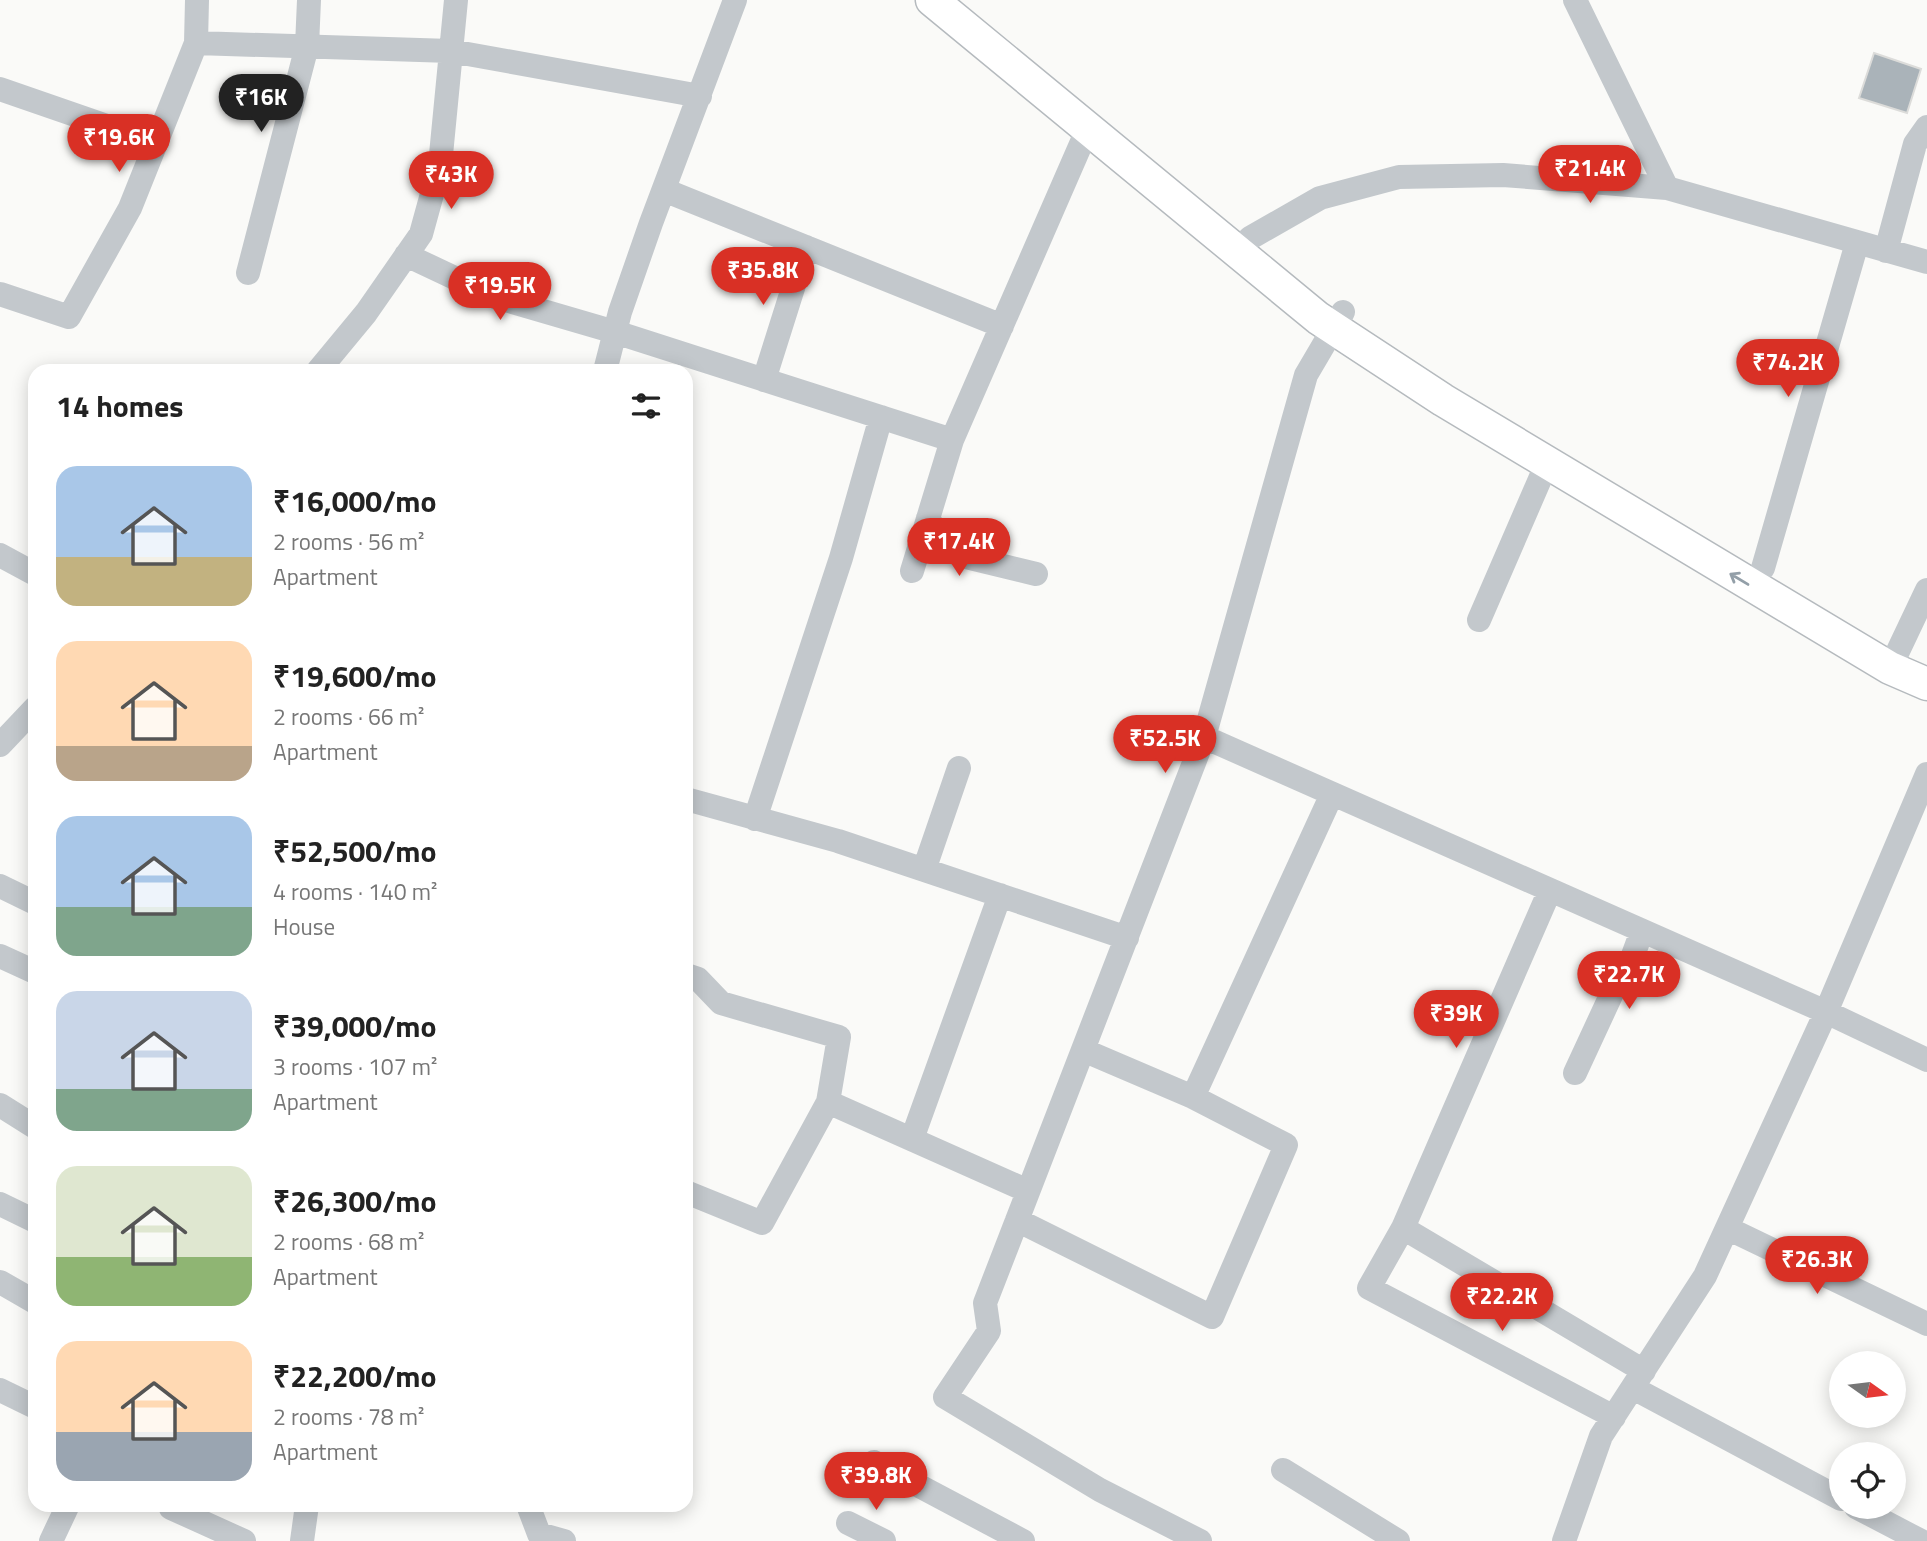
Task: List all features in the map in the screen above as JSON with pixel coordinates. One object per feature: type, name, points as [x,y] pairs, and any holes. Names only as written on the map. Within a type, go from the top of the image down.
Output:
[{"type":"main road","points":[[932,0],[1088,128],[1244,244]]},
{"type":"main road","points":[[962,0],[1244,244],[1318,318],[1338,320],[1453,384],[1763,568],[1906,661],[1927,684]]},
{"type":"main road","points":[[1338,320],[1443,400],[1547,463],[1906,661]]},
{"type":"street","points":[[0,294],[69,317],[130,208],[195,43],[197,0]]},
{"type":"street","points":[[248,273],[307,46],[309,0]]},
{"type":"street","points":[[324,364],[366,313],[421,234],[439,165],[456,0]]},
{"type":"street","points":[[607,364],[620,312],[735,0]]},
{"type":"street","points":[[1575,0],[1667,188]]},
{"type":"street","points":[[195,43],[451,51],[700,96]]},
{"type":"street","points":[[0,89],[156,143]]},
{"type":"street","points":[[1886,251],[1915,144],[1927,127]]},
{"type":"street","points":[[912,571],[952,440],[1088,128]]},
{"type":"street","points":[[1244,244],[1321,198],[1399,177],[1503,175],[1667,188],[1927,262]]},
{"type":"street","points":[[664,190],[1002,326]]},
{"type":"street","points":[[1763,568],[1857,243]]},
{"type":"street","points":[[764,380],[806,247]]},
{"type":"street","points":[[406,256],[495,297],[615,332],[952,440]]},
{"type":"street","points":[[1200,1541],[1100,1490],[945,1397],[989,1331],[985,1303],[1204,737],[1306,375],[1338,320]]},
{"type":"street","points":[[755,818],[841,558],[881,417]]},
{"type":"street","points":[[1479,620],[1547,463]]},
{"type":"street","points":[[928,518],[945,548],[962,556],[1036,574]]},
{"type":"street","points":[[0,555],[28,570]]},
{"type":"street","points":[[1906,661],[1927,590]]},
{"type":"street","points":[[0,745],[28,715]]},
{"type":"street","points":[[1204,737],[1826,1012],[1927,1060]]},
{"type":"street","points":[[924,870],[959,768]]},
{"type":"street","points":[[1564,1541],[1601,1436],[1705,1276],[1826,1012],[1927,774]]},
{"type":"street","points":[[1193,1097],[1332,794]]},
{"type":"street","points":[[693,802],[838,841],[1126,938]]},
{"type":"street","points":[[0,886],[28,900]]},
{"type":"street","points":[[1550,890],[1403,1227],[1369,1289],[1614,1417]]},
{"type":"street","points":[[912,1139],[1000,895]]},
{"type":"street","points":[[1575,1073],[1619,978],[1628,969],[1642,931]]},
{"type":"street","points":[[0,956],[28,969]]},
{"type":"street","points":[[693,977],[698,979],[720,1003],[839,1037],[828,1102],[762,1223],[693,1195]]},
{"type":"street","points":[[1017,1220],[1212,1317],[1286,1145],[1193,1097],[1083,1050]]},
{"type":"street","points":[[828,1102],[1028,1191]]},
{"type":"street","points":[[0,1105],[28,1123]]},
{"type":"street","points":[[0,1204],[28,1218]]},
{"type":"street","points":[[1403,1227],[1638,1379],[1829,1492]]},
{"type":"street","points":[[1727,1228],[1927,1324]]},
{"type":"street","points":[[0,1282],[28,1298]]},
{"type":"street","points":[[0,1390],[28,1404]]},
{"type":"street","points":[[874,1462],[1023,1541]]},
{"type":"street","points":[[1283,1470],[1398,1541]]},
{"type":"street","points":[[51,1541],[65,1512]]},
{"type":"street","points":[[180,1512],[244,1541]]},
{"type":"street","points":[[302,1541],[306,1512]]},
{"type":"street","points":[[531,1512],[539,1534],[564,1541]]},
{"type":"street","points":[[1879,1519],[1921,1541]]},
{"type":"street","points":[[848,1523],[884,1541]]},
{"type":"building","points":[[1874,53],[1921,69],[1907,113],[1859,98]]}]
